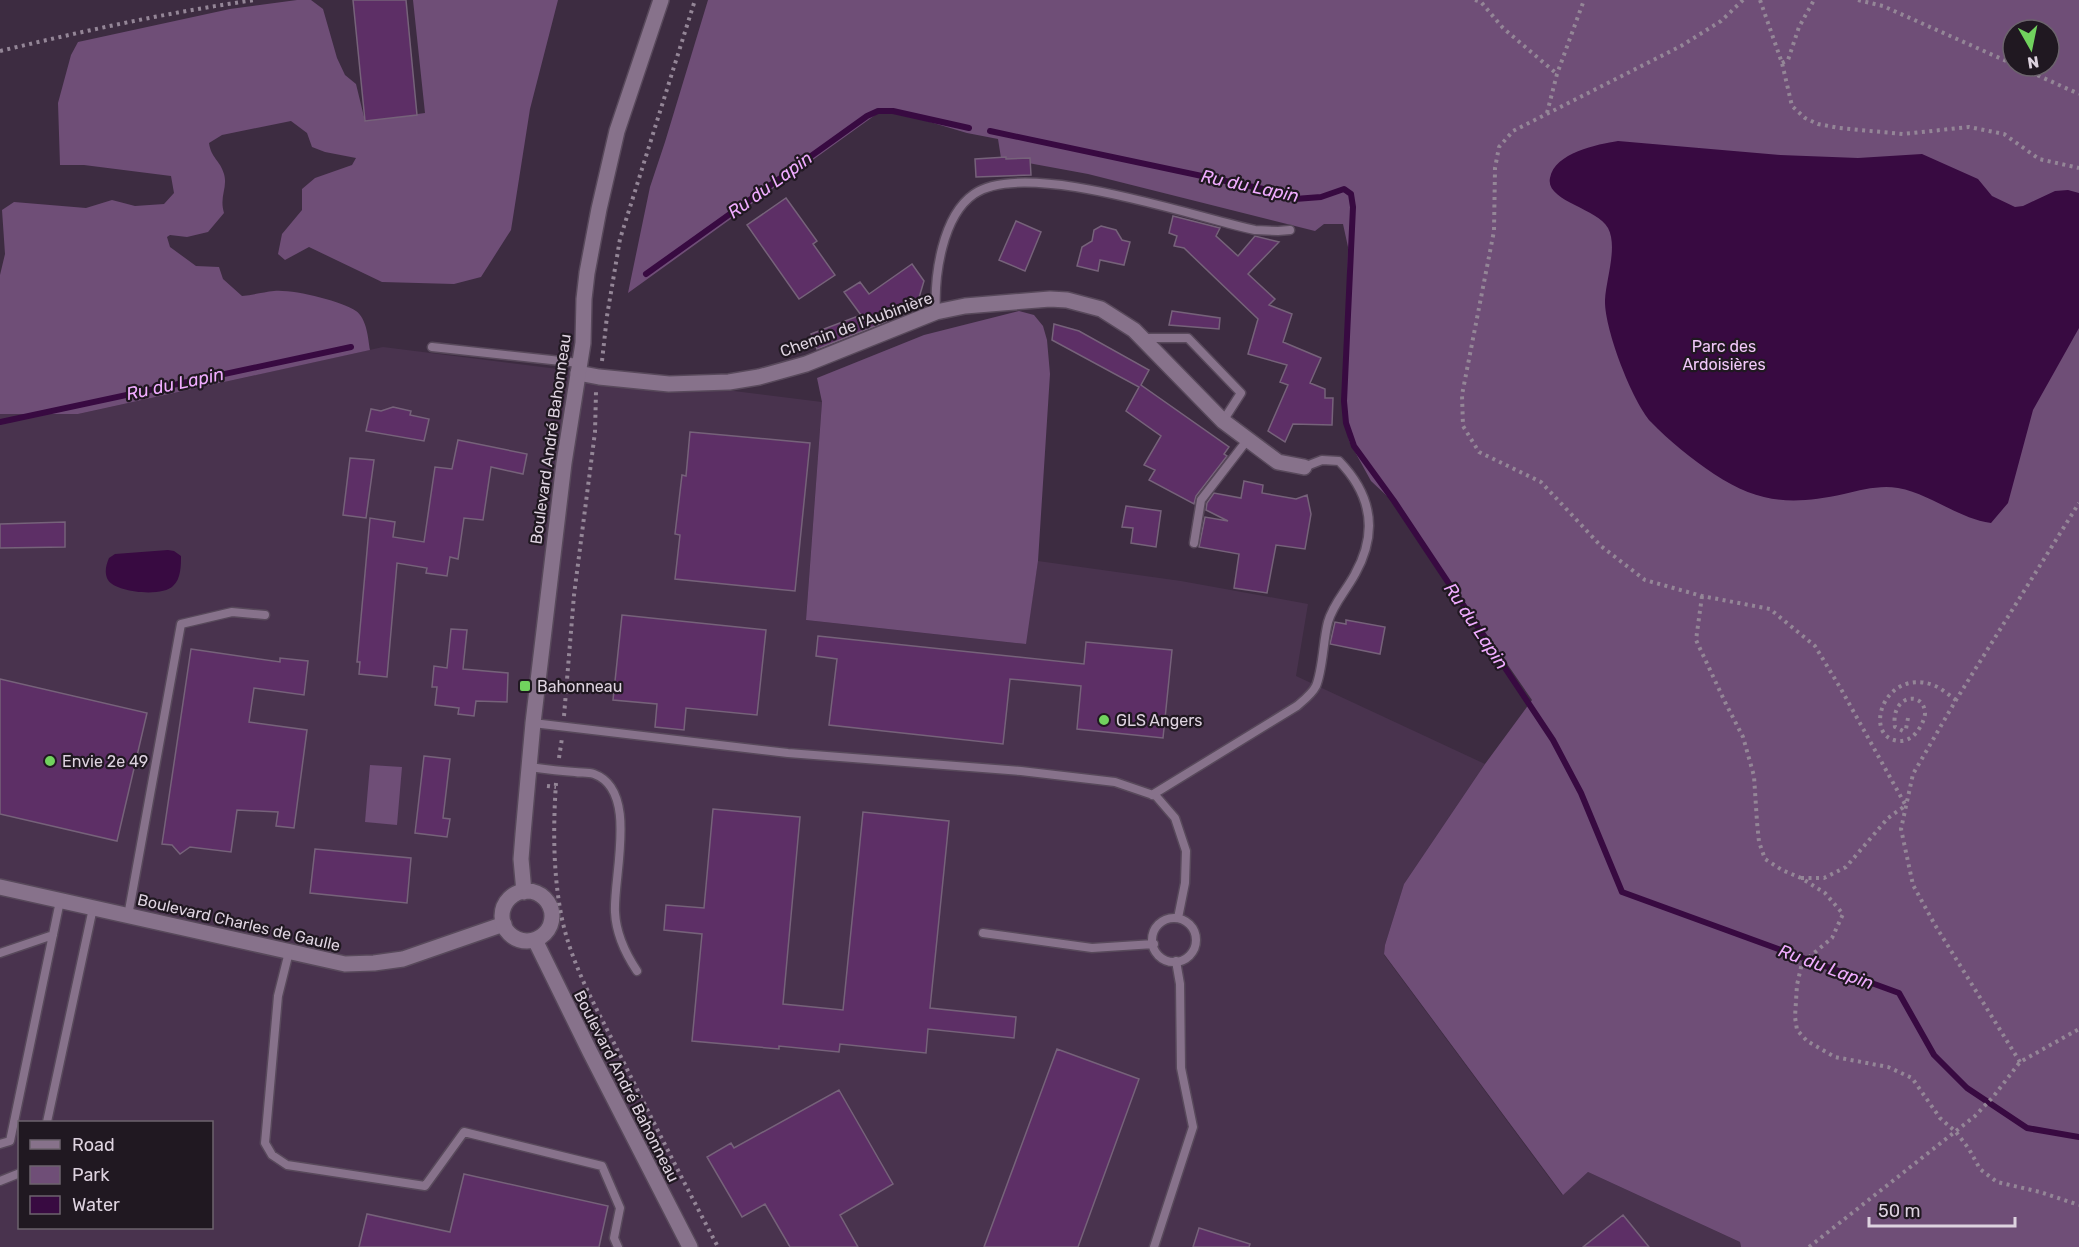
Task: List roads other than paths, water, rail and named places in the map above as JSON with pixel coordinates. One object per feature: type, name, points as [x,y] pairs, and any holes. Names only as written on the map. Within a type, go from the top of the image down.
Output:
[{"type":"street","name":"Boulevard André Bahonneau","points":[[524,892],[522,851],[533,723],[564,463],[583,344],[585,290],[599,209],[617,131],[661,0]]},
{"type":"street","name":"Chemin de l'Aubinière","points":[[579,368],[599,377],[688,384],[729,382],[759,377],[806,364],[936,312],[965,306],[1050,299],[1067,300],[1101,309],[1134,330],[1223,421],[1278,462],[1304,467]]},
{"type":"street","name":"Boulevard Charles de Gaulle","points":[[0,887],[345,964],[403,959],[504,924]]},
{"type":"street","points":[[524,892],[539,894],[551,909],[550,928],[544,936],[535,940],[516,939],[508,933],[504,924],[502,914],[505,905],[511,897],[524,892]]},
{"type":"street","name":"Boulevard André Bahonneau","points":[[535,940],[690,1247]]},
{"type":"lane","points":[[936,312],[935,293],[939,263],[954,219],[966,200],[993,185],[1035,183],[1065,185],[1246,228],[1271,231],[1290,230]]},
{"type":"lane","points":[[1142,338],[1188,338],[1241,393],[1223,421]]},
{"type":"lane","points":[[432,347],[579,368]]},
{"type":"lane","points":[[1194,543],[1201,500],[1248,440]]},
{"type":"lane","points":[[1152,795],[1297,706],[1305,700],[1316,685],[1330,617],[1338,599],[1362,561],[1369,530],[1368,514],[1362,492],[1339,461],[1322,460],[1304,467]]},
{"type":"lane","points":[[128,916],[181,624],[232,612],[265,615]]},
{"type":"lane","points":[[533,723],[788,753],[1033,772],[1115,782],[1155,796],[1175,818],[1186,851],[1185,883],[1178,918]]},
{"type":"lane","points":[[529,767],[593,774],[609,786],[619,804],[621,815],[615,911],[621,942],[638,971]]},
{"type":"lane","points":[[0,1144],[9,1141],[60,901]]},
{"type":"lane","points":[[47,1121],[93,908]]},
{"type":"lane","points":[[1170,918],[1178,918],[1190,925],[1196,940],[1195,948],[1189,957],[1166,961],[1160,958],[1154,945],[1156,928],[1170,918]]},
{"type":"lane","points":[[983,933],[1092,948],[1154,945]]},
{"type":"lane","points":[[0,953],[53,935]]},
{"type":"lane","points":[[289,952],[278,996],[265,1143],[272,1155],[287,1165],[425,1186],[464,1132],[602,1166],[620,1208],[614,1238],[618,1247]]},
{"type":"lane","points":[[1154,1247],[1193,1127],[1181,1068],[1180,984],[1176,961]]},
{"type":"lane","points":[[0,1181],[18,1174]]},
{"type":"water","points":[[1618,141],[1780,155],[1858,158],[1922,154],[1978,179],[1992,196],[2015,207],[2023,206],[2055,191],[2068,190],[2079,193],[2079,328],[2033,410],[2008,503],[1991,523],[1967,516],[1922,495],[1898,488],[1871,488],[1808,500],[1761,496],[1730,484],[1714,474],[1681,450],[1651,422],[1628,382],[1609,328],[1605,300],[1612,244],[1608,228],[1594,215],[1555,193],[1550,178],[1553,169],[1568,156],[1589,147]]},
{"type":"water","points":[[168,550],[181,556],[181,560],[178,580],[168,589],[160,592],[129,591],[108,580],[107,563],[109,558],[115,554]]},
{"type":"waterway","name":"Ru du Lapin","points":[[646,274],[867,116],[878,111],[893,111],[969,128]]},
{"type":"waterway","name":"Ru du Lapin","points":[[990,131],[1277,192],[1295,199],[1321,197],[1344,189],[1351,194],[1353,207],[1344,401],[1346,423],[1354,446],[1394,501],[1553,740],[1581,793],[1622,892],[1899,993],[1934,1055],[1967,1088],[2027,1128],[2079,1137]]},
{"type":"waterway","name":"Ru du Lapin","points":[[0,422],[351,347]]},
{"type":"place","name":"Bahonneau","points":[[525,686]]},
{"type":"place","name":"GLS Angers","points":[[1104,720]]},
{"type":"place","name":"Envie 2e 49","points":[[50,761]]},
{"type":"park label","name":"Parc des Ardoisières","points":[[1724,355]]}]
